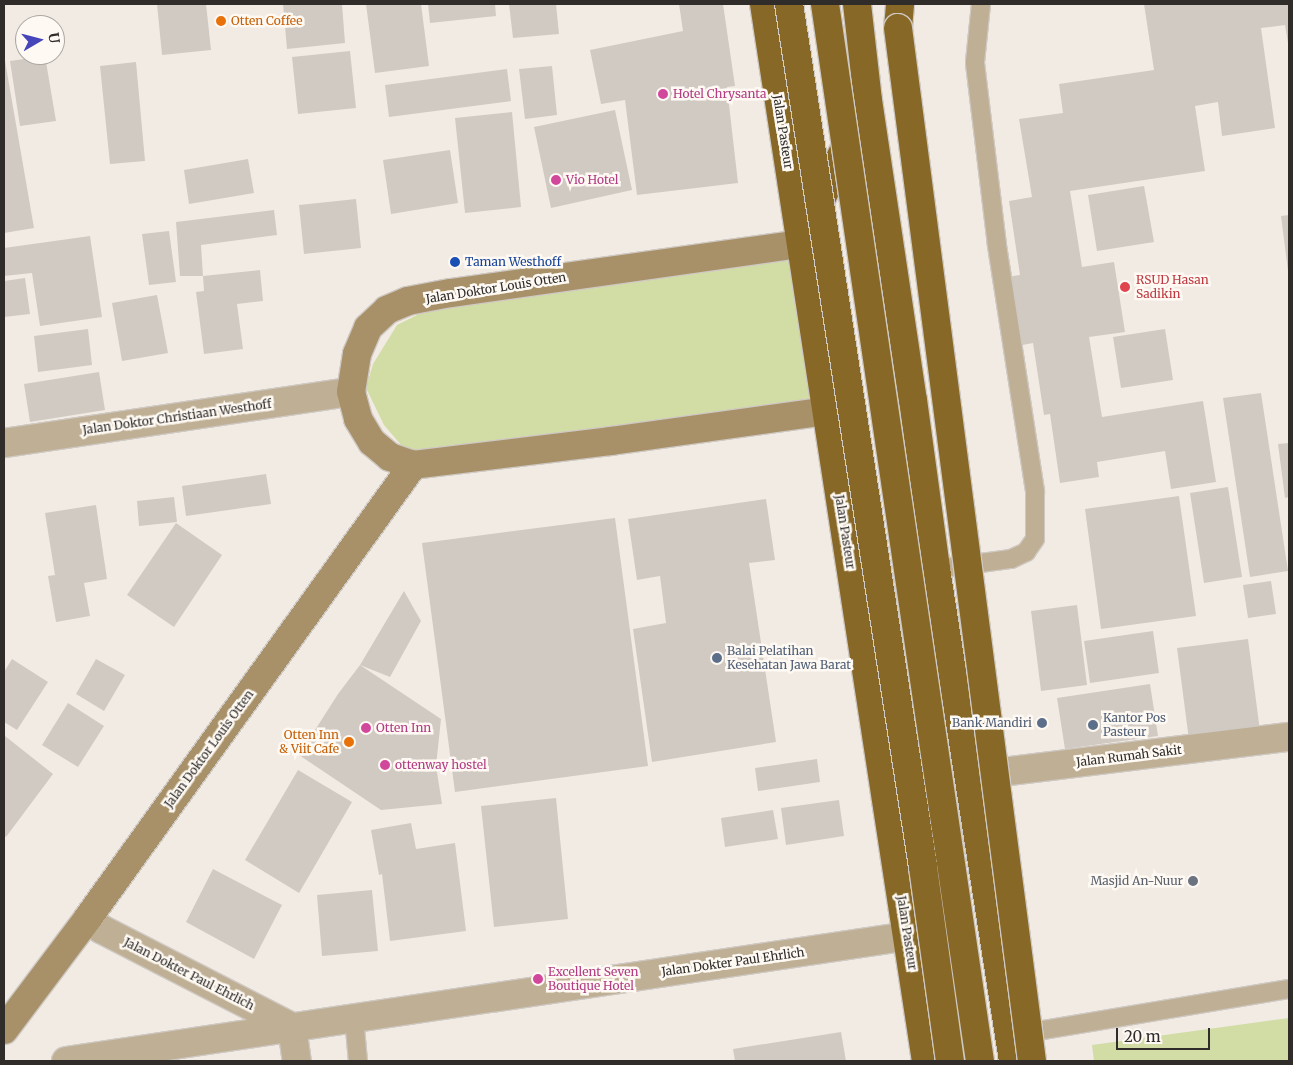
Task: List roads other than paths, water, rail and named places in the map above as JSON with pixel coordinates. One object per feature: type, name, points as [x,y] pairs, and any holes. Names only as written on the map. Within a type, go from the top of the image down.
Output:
[{"type":"highway","name":"Jalan Pasteur","points":[[764,4],[926,1061]]},
{"type":"highway","points":[[789,4],[923,867],[950,1061]]},
{"type":"highway","points":[[824,4],[980,1061]]},
{"type":"highway","points":[[857,4],[868,100],[912,390],[936,569],[1011,1049]]},
{"type":"highway","points":[[899,16],[1032,1061]]},
{"type":"highway","points":[[800,244],[868,100]]},
{"type":"highway","points":[[852,581],[936,569]]},
{"type":"main road","name":"Jalan Doktor Louis Otten","points":[[800,244],[408,301],[387,310],[368,328],[357,354],[350,392],[358,419],[372,442],[390,457],[413,465],[611,441],[826,411]]},
{"type":"main road","name":"Jalan Doktor Louis Otten","points":[[7,1018],[88,918],[413,465]]},
{"type":"street","name":"Jalan Doktor Christiaan Westhoff","points":[[4,443],[350,392]]},
{"type":"street","name":"Jalan Rumah Sakit","points":[[969,776],[1289,737]]},
{"type":"street","name":"Jalan Dokter Paul Ehrlich","points":[[88,918],[101,929],[292,1027]]},
{"type":"street","name":"Jalan Dokter Paul Ehrlich","points":[[66,1061],[908,936]]},
{"type":"street","points":[[292,1027],[297,1061]]},
{"type":"lane","points":[[936,569],[1010,559],[1026,552],[1035,539],[1037,520],[1035,491],[997,246],[975,62],[981,4]]},
{"type":"lane","points":[[1011,1049],[1289,989]]},
{"type":"lane","points":[[354,1018],[358,1061]]},
{"type":"place","name":"Otten Coffee","points":[[221,21]]},
{"type":"place","name":"Hotel Chrysanta","points":[[663,94]]},
{"type":"place","name":"Vio Hotel","points":[[556,180]]},
{"type":"place","name":"Taman Westhoff","points":[[455,262]]},
{"type":"place","name":"RSUD Hasan Sadikin","points":[[1125,287]]},
{"type":"place","name":"Balai Pelatihan Kesehatan Jawa Barat","points":[[717,658]]},
{"type":"place","name":"Bank Mandiri","points":[[1042,723]]},
{"type":"place","name":"Kantor Pos Pasteur","points":[[1093,725]]},
{"type":"place","name":"Otten Inn","points":[[366,728]]},
{"type":"place","name":"Otten Inn & Viit Cafe","points":[[349,742]]},
{"type":"place","name":"ottenway hostel","points":[[385,765]]},
{"type":"place","name":"Masjid An-Nuur","points":[[1193,881]]},
{"type":"place","name":"Excellent Seven Boutique Hotel","points":[[538,979]]}]
